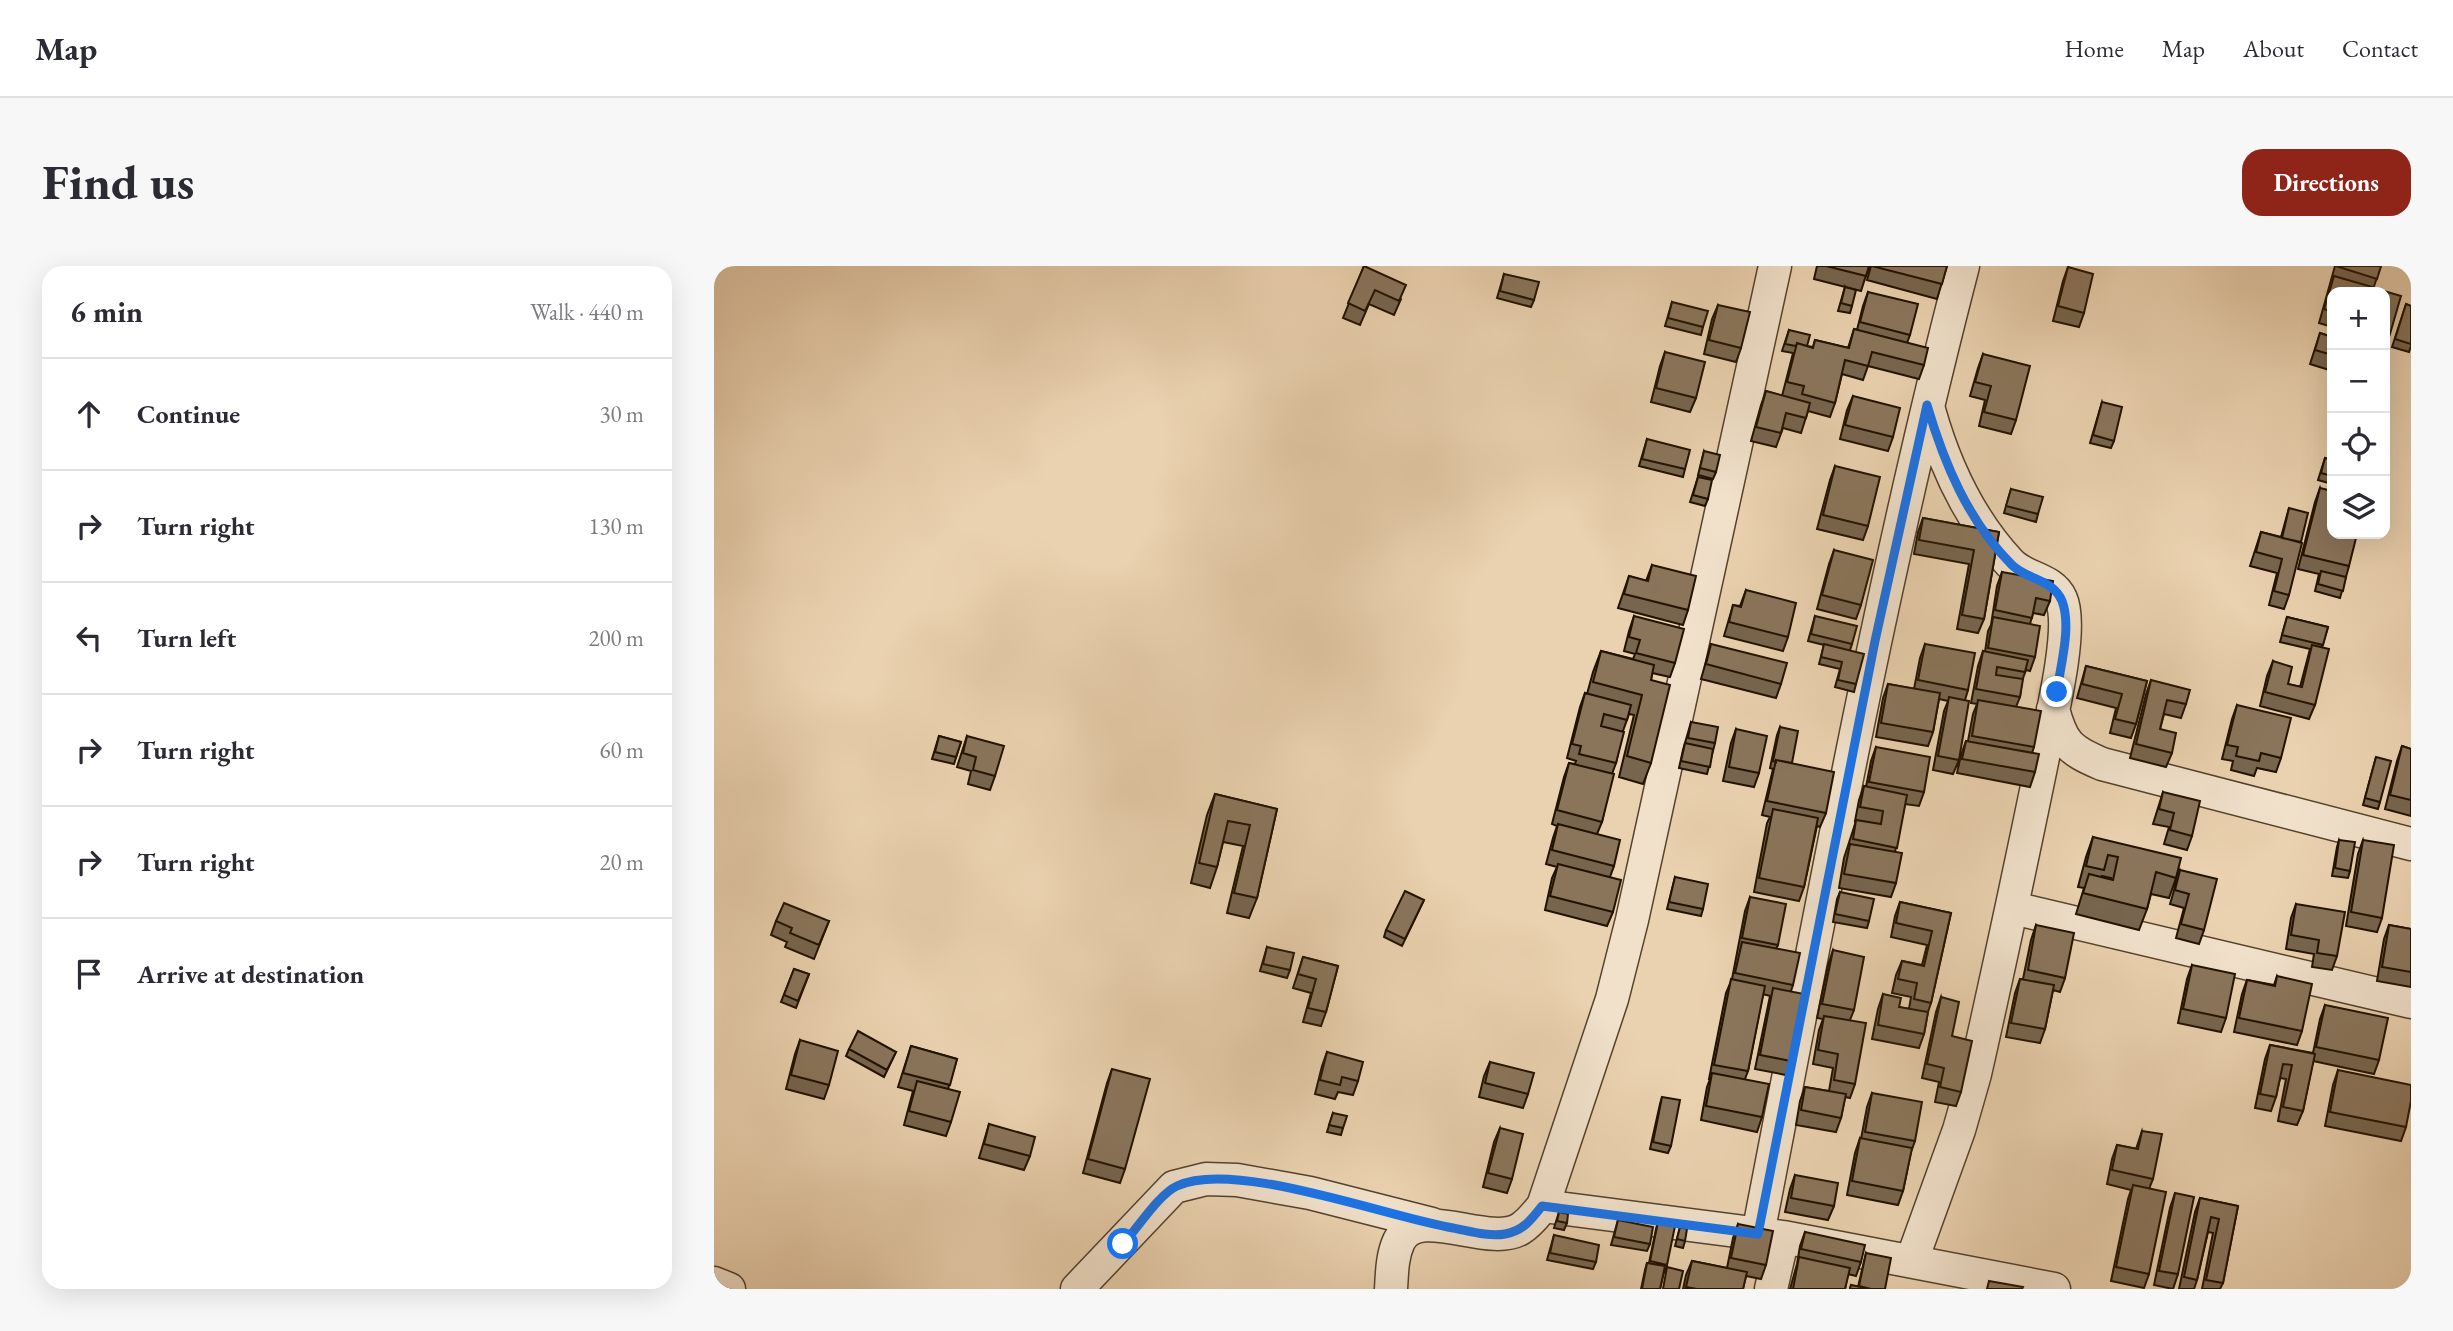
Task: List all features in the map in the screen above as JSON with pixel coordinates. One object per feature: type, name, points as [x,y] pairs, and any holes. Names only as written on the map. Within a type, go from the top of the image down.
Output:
[{"type":"street","points":[[1077,1289],[1174,1187],[1206,1179],[1237,1180],[1310,1193],[1433,1225],[1504,1234],[1518,1230],[1542,1206],[1612,999],[1632,920],[1775,266]]},
{"type":"street","points":[[1771,1289],[1771,1236],[1875,641],[1927,405],[1964,266]]},
{"type":"street","points":[[1912,1260],[1959,1130],[2012,908],[2053,709],[2065,623],[2062,599],[2049,585],[2023,574],[2011,564],[1973,516],[1941,455],[1927,405]]},
{"type":"street","points":[[2053,709],[2061,738],[2078,753],[2102,764],[2411,844]]},
{"type":"street","points":[[2012,908],[2411,1002]]},
{"type":"street","points":[[1542,1206],[1771,1236],[1912,1260],[2054,1289]]},
{"type":"street","points":[[1391,1289],[1394,1254],[1399,1240],[1406,1231],[1416,1226],[1433,1225]]},
{"type":"street","points":[[714,1283],[729,1289]]},
{"type":"building","points":[[1364,266],[1406,285],[1399,301],[1375,290],[1365,311],[1348,303]]},
{"type":"building","points":[[1826,266],[1869,266],[1866,276]]},
{"type":"building","points":[[1872,266],[1947,266],[1942,284]]},
{"type":"building","points":[[2336,266],[2381,266],[2377,279]]},
{"type":"building","points":[[2068,267],[2093,274],[2084,313],[2058,306]]},
{"type":"building","points":[[1504,274],[1539,282],[1534,300],[1500,291]]},
{"type":"building","points":[[2334,276],[2372,287],[2331,287]]},
{"type":"building","points":[[1845,287],[1856,290],[1852,306],[1841,303]]},
{"type":"building","points":[[1868,292],[1918,304],[1910,335],[1860,322]]},
{"type":"building","points":[[2390,293],[2401,296],[2390,334]]},
{"type":"building","points":[[1672,302],[1708,311],[1703,327],[1668,318]]},
{"type":"building","points":[[2406,304],[2411,306],[2411,344],[2395,339]]},
{"type":"building","points":[[1718,305],[1750,312],[1741,348],[1709,340]]},
{"type":"building","points":[[1854,329],[1928,348],[1924,365],[1872,352],[1868,366],[1845,360],[1835,403],[1802,394],[1804,386],[1787,382],[1797,343],[1813,348],[1815,340],[1849,348]]},
{"type":"building","points":[[1789,330],[1810,335],[1807,346],[1785,344]]},
{"type":"building","points":[[2320,333],[2327,335],[2327,354],[2315,350]]},
{"type":"building","points":[[1665,352],[1705,362],[1696,398],[1656,388]]},
{"type":"building","points":[[1983,354],[2030,366],[2016,420],[1984,412],[1991,386],[1975,382]]},
{"type":"building","points":[[1766,391],[1810,403],[1806,418],[1786,413],[1781,433],[1756,427]]},
{"type":"building","points":[[1853,396],[1900,408],[1893,437],[1845,425]]},
{"type":"building","points":[[2102,402],[2122,407],[2114,441],[2093,435]]},
{"type":"building","points":[[1647,439],[1690,450],[1685,469],[1642,459]]},
{"type":"building","points":[[1704,451],[1720,455],[1716,472],[1700,468]]},
{"type":"building","points":[[2325,458],[2327,459],[2327,475],[2321,473]]},
{"type":"building","points":[[1835,466],[1880,477],[1868,526],[1823,515]]},
{"type":"building","points":[[1698,477],[1712,480],[1708,499],[1693,495]]},
{"type":"building","points":[[2320,488],[2327,490],[2327,539],[2356,539],[2349,566],[2303,555]]},
{"type":"building","points":[[2011,489],[2043,497],[2038,514],[2006,506]]},
{"type":"building","points":[[2289,508],[2308,513],[2301,542],[2282,538]]},
{"type":"building","points":[[1923,518],[1999,532],[1984,619],[1962,615],[1974,550],[1919,540]]},
{"type":"building","points":[[2261,532],[2302,543],[2289,595],[2274,591],[2282,559],[2256,552]]},
{"type":"building","points":[[1834,550],[1873,560],[1861,605],[1822,595]]},
{"type":"building","points":[[1652,565],[1696,576],[1688,610],[1624,594],[1629,576],[1648,581]]},
{"type":"building","points":[[2321,571],[2346,577],[2343,591],[2318,584]]},
{"type":"building","points":[[2002,572],[2053,581],[2050,601],[2036,598],[2032,618],[1995,610]]},
{"type":"building","points":[[1746,590],[1796,603],[1788,637],[1729,622],[1733,605],[1741,607]]},
{"type":"building","points":[[1634,616],[1684,629],[1675,663],[1636,653],[1640,640],[1629,637]]},
{"type":"building","points":[[1815,616],[1857,626],[1852,644],[1811,634]]},
{"type":"building","points":[[1993,617],[2040,626],[2035,657],[1988,648]]},
{"type":"building","points":[[2287,617],[2328,627],[2323,645],[2282,635]]},
{"type":"building","points":[[1711,644],[1787,663],[1781,684],[1706,664]]},
{"type":"building","points":[[1824,644],[1864,654],[1856,684],[1838,680],[1842,662],[1821,657]]},
{"type":"building","points":[[1925,644],[1975,653],[1968,690],[1918,680]]},
{"type":"building","points":[[2312,645],[2329,649],[2315,705],[2265,692],[2273,661],[2292,667],[2288,684],[2302,687]]},
{"type":"building","points":[[1601,651],[1654,665],[1651,680],[1670,685],[1651,763],[1627,756],[1642,695],[1593,682]]},
{"type":"building","points":[[1983,651],[2028,660],[2025,672],[1997,667],[1996,675],[2023,679],[2020,697],[1976,689]]},
{"type":"building","points":[[2086,666],[2147,681],[2136,724],[2115,719],[2122,694],[2082,684]]},
{"type":"building","points":[[2151,680],[2190,690],[2186,704],[2167,700],[2160,729],[2176,733],[2172,753],[2136,744]]},
{"type":"building","points":[[1888,684],[1940,693],[1933,732],[1881,723]]},
{"type":"building","points":[[1585,693],[1631,705],[1627,720],[1604,714],[1601,726],[1624,732],[1616,763],[1579,754],[1581,746],[1572,744]]},
{"type":"building","points":[[1949,697],[1969,701],[1959,760],[1938,756]]},
{"type":"building","points":[[1978,700],[2041,711],[2034,747],[1972,736]]},
{"type":"building","points":[[2237,705],[2291,718],[2281,758],[2261,753],[2259,761],[2236,756],[2238,747],[2227,745]]},
{"type":"building","points":[[1691,722],[1718,727],[1715,743],[1688,738]]},
{"type":"building","points":[[1780,727],[1798,731],[1792,763],[1773,761]]},
{"type":"building","points":[[1736,729],[1767,736],[1759,773],[1729,767]]},
{"type":"building","points":[[939,736],[961,742],[956,757],[935,752]]},
{"type":"building","points":[[967,736],[1004,746],[995,776],[973,770],[976,757],[963,753]]},
{"type":"building","points":[[1966,741],[2039,754],[2035,772],[1962,759]]},
{"type":"building","points":[[1685,743],[1713,749],[1710,767],[1681,761]]},
{"type":"building","points":[[2402,746],[2411,749],[2411,800],[2390,795]]},
{"type":"building","points":[[1876,747],[1930,757],[1924,792],[1869,782]]},
{"type":"building","points":[[2376,757],[2391,761],[2380,802],[2365,798]]},
{"type":"building","points":[[1776,760],[1834,772],[1826,813],[1767,801]]},
{"type":"building","points":[[1569,763],[1614,774],[1602,822],[1557,810]]},
{"type":"building","points":[[1864,786],[1907,795],[1897,848],[1853,839],[1856,820],[1881,824],[1883,811],[1860,807]]},
{"type":"building","points":[[2163,792],[2200,801],[2192,836],[2170,830],[2174,813],[2159,809]]},
{"type":"building","points":[[1215,794],[1277,809],[1257,898],[1234,893],[1250,825],[1228,821],[1217,867],[1199,863]]},
{"type":"building","points":[[1773,809],[1818,818],[1804,887],[1759,878]]},
{"type":"building","points":[[1558,824],[1620,840],[1614,866],[1552,850]]},
{"type":"building","points":[[2093,837],[2181,858],[2176,878],[2156,872],[2147,909],[2083,893],[2089,874],[2113,880],[2118,857],[2108,855],[2104,870],[2086,866]]},
{"type":"building","points":[[2339,840],[2355,842],[2350,871],[2335,868]]},
{"type":"building","points":[[2363,840],[2394,845],[2382,918],[2351,912]]},
{"type":"building","points":[[1850,844],[1902,853],[1896,883],[1844,874]]},
{"type":"building","points":[[1558,864],[1621,880],[1613,912],[1550,896]]},
{"type":"building","points":[[2180,870],[2217,879],[2204,930],[2181,924],[2189,894],[2175,890]]},
{"type":"building","points":[[1675,877],[1708,884],[1703,909],[1669,902]]},
{"type":"building","points":[[1405,891],[1424,900],[1405,939],[1386,930]]},
{"type":"building","points":[[1840,892],[1874,899],[1869,921],[1835,914]]},
{"type":"building","points":[[1750,897],[1786,904],[1778,945],[1742,938]]},
{"type":"building","points":[[1900,902],[1951,913],[1931,1003],[1914,999],[1917,983],[1898,979],[1902,961],[1924,966],[1932,931],[1896,923]]},
{"type":"building","points":[[784,903],[829,921],[819,945],[790,933],[792,928],[776,921]]},
{"type":"building","points":[[2296,904],[2345,912],[2337,956],[2317,953],[2319,940],[2291,935]]},
{"type":"building","points":[[2036,925],[2074,933],[2065,978],[2028,970]]},
{"type":"building","points":[[2389,925],[2411,929],[2411,972],[2382,967]]},
{"type":"building","points":[[1742,942],[1800,953],[1793,985],[1735,973]]},
{"type":"building","points":[[1267,947],[1294,953],[1290,970],[1263,964]]},
{"type":"building","points":[[1833,950],[1864,957],[1854,1010],[1822,1004]]},
{"type":"building","points":[[1303,957],[1338,966],[1326,1012],[1308,1008],[1316,979],[1298,974]]},
{"type":"building","points":[[2192,965],[2235,974],[2226,1018],[2183,1009]]},
{"type":"building","points":[[794,969],[809,974],[798,1001],[784,995]]},
{"type":"building","points":[[2277,976],[2312,984],[2302,1031],[2239,1018],[2247,980],[2275,986]]},
{"type":"building","points":[[1731,979],[1765,986],[1748,1071],[1714,1065]]},
{"type":"building","points":[[2020,979],[2054,985],[2045,1029],[2011,1023]]},
{"type":"building","points":[[1773,988],[1804,994],[1791,1061],[1760,1055]]},
{"type":"building","points":[[1883,994],[1901,998],[1899,1007],[1928,1012],[1924,1034],[1878,1025]]},
{"type":"building","points":[[1941,997],[1959,1002],[1952,1036],[1972,1041],[1961,1092],[1940,1087],[1944,1068],[1927,1064]]},
{"type":"building","points":[[2325,1005],[2388,1018],[2379,1060],[2316,1047]]},
{"type":"building","points":[[1824,1016],[1866,1023],[1855,1084],[1834,1080],[1838,1054],[1818,1050]]},
{"type":"building","points":[[858,1031],[896,1052],[887,1070],[849,1049]]},
{"type":"building","points":[[800,1040],[838,1051],[829,1085],[791,1075]]},
{"type":"building","points":[[2270,1045],[2315,1054],[2303,1111],[2283,1107],[2292,1065],[2283,1064],[2276,1097],[2260,1094]]},
{"type":"building","points":[[911,1046],[957,1059],[950,1085],[903,1073]]},
{"type":"building","points":[[1327,1052],[1363,1062],[1358,1081],[1342,1077],[1340,1085],[1320,1080]]},
{"type":"building","points":[[1490,1062],[1534,1073],[1528,1094],[1485,1083]]},
{"type":"building","points":[[1112,1069],[1150,1079],[1125,1169],[1088,1159]]},
{"type":"building","points":[[2338,1070],[2411,1085],[2406,1127],[2330,1112]]},
{"type":"building","points":[[1712,1073],[1769,1084],[1762,1117],[1706,1106]]},
{"type":"building","points":[[917,1081],[960,1092],[951,1122],[909,1111]]},
{"type":"building","points":[[1805,1087],[1846,1094],[1841,1118],[1801,1110]]},
{"type":"building","points":[[1872,1093],[1922,1102],[1915,1141],[1865,1132]]},
{"type":"building","points":[[1662,1097],[1680,1100],[1671,1146],[1653,1142]]},
{"type":"building","points":[[1333,1113],[1347,1116],[1343,1128],[1329,1125]]},
{"type":"building","points":[[989,1124],[1035,1137],[1030,1156],[984,1144]]},
{"type":"building","points":[[1500,1128],[1523,1134],[1512,1179],[1488,1173]]},
{"type":"building","points":[[2142,1131],[2162,1134],[2153,1179],[2112,1170],[2117,1145],[2138,1149]]},
{"type":"building","points":[[1860,1138],[1912,1148],[1903,1191],[1852,1181]]},
{"type":"building","points":[[1795,1175],[1838,1183],[1834,1206],[1791,1198]]},
{"type":"building","points":[[2133,1185],[2166,1192],[2149,1274],[2116,1267]]},
{"type":"building","points":[[2175,1193],[2194,1197],[2178,1274],[2159,1271]]},
{"type":"building","points":[[2200,1198],[2238,1206],[2223,1283],[2206,1280],[2219,1219],[2211,1217],[2197,1280],[2184,1277]]},
{"type":"building","points":[[1559,1212],[1568,1214],[1567,1223],[1557,1221]]},
{"type":"building","points":[[1618,1220],[1653,1227],[1650,1244],[1614,1237]]},
{"type":"building","points":[[1658,1222],[1675,1226],[1667,1265],[1650,1261]]},
{"type":"building","points":[[1738,1224],[1773,1231],[1766,1265],[1731,1258]]},
{"type":"building","points":[[1680,1227],[1687,1229],[1685,1241],[1677,1239]]},
{"type":"building","points":[[1805,1232],[1865,1245],[1861,1262],[1801,1249]]},
{"type":"building","points":[[1554,1235],[1599,1245],[1596,1262],[1550,1253]]},
{"type":"building","points":[[1866,1253],[1891,1258],[1885,1289],[1859,1286]]},
{"type":"building","points":[[1799,1257],[1850,1268],[1845,1289],[1793,1289]]},
{"type":"building","points":[[1692,1261],[1747,1272],[1743,1289],[1686,1287]]},
{"type":"building","points":[[1647,1263],[1665,1266],[1660,1289],[1642,1289]]},
{"type":"building","points":[[1667,1267],[1683,1271],[1679,1289],[1663,1289]]},
{"type":"building","points":[[1989,1281],[2023,1287],[1987,1289]]},
{"type":"building","points":[[1851,1285],[1871,1289],[1850,1289]]},
{"type":"route","points":[[1123,1244],[1174,1187],[1206,1179],[1237,1180],[1310,1193],[1433,1225],[1485,1234],[1504,1234],[1518,1230],[1530,1222],[1542,1206],[1758,1234],[1875,641],[1927,405],[1941,455],[1973,516],[2011,564],[2023,574],[2049,585],[2062,599],[2065,623],[2057,692]]}]
